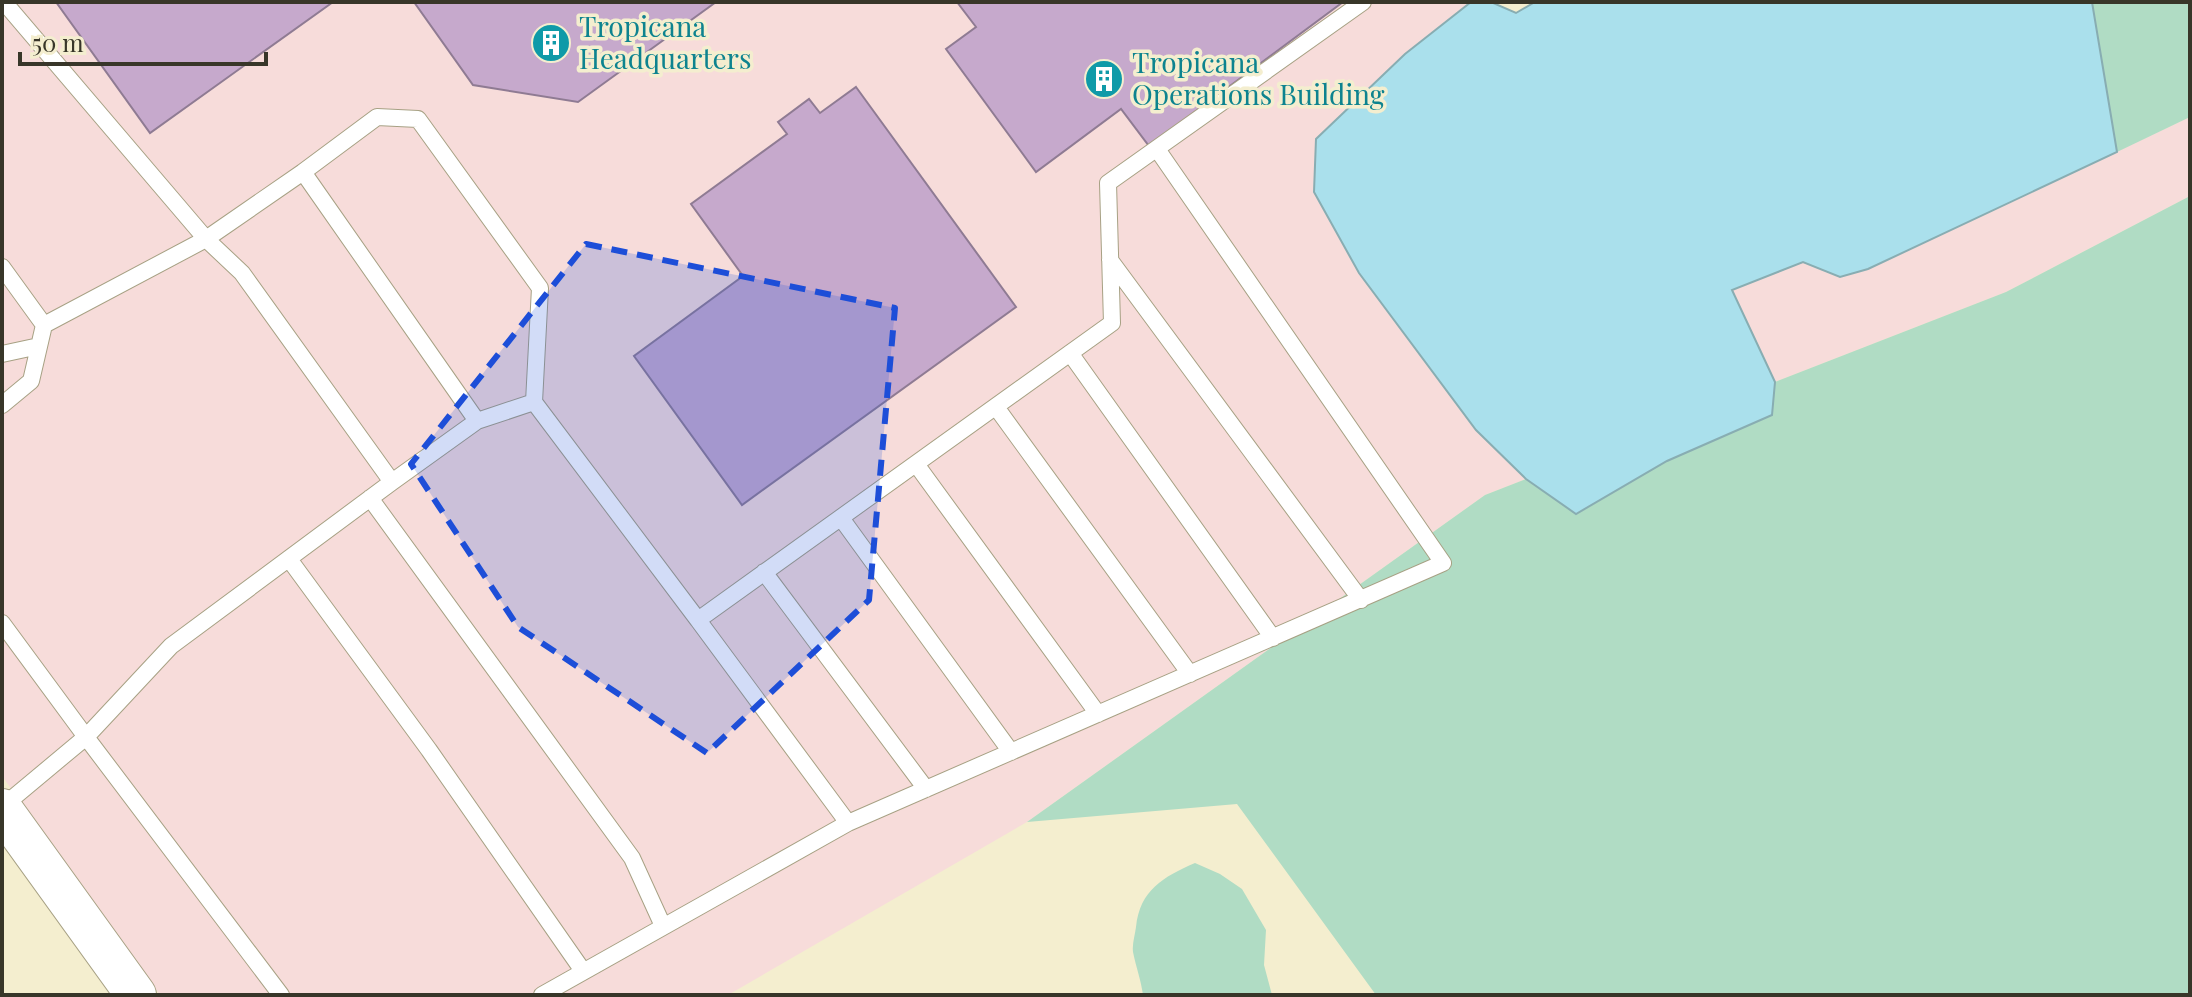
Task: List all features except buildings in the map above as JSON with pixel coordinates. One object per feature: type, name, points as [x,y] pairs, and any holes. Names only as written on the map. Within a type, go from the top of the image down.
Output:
[{"type":"street","points":[[2,808],[136,995]]},
{"type":"lane","points":[[4,2],[206,239],[242,273],[392,482]]},
{"type":"lane","points":[[698,620],[1112,323],[1108,183],[1363,2]]},
{"type":"lane","points":[[2,405],[31,381],[44,325],[206,239],[377,117],[418,119],[540,288],[534,402],[848,823]]},
{"type":"lane","points":[[541,995],[848,823],[1443,563],[1157,149]]},
{"type":"lane","points":[[303,172],[477,421]]},
{"type":"lane","points":[[1110,260],[1361,600]]},
{"type":"lane","points":[[2,267],[44,325]]},
{"type":"lane","points":[[2,354],[39,346]]},
{"type":"lane","points":[[1070,353],[1273,638]]},
{"type":"lane","points":[[2,808],[86,737],[171,646],[477,421],[534,402]]},
{"type":"lane","points":[[996,407],[1190,674]]},
{"type":"lane","points":[[916,464],[1098,714]]},
{"type":"lane","points":[[370,498],[632,858],[663,926]]},
{"type":"lane","points":[[841,518],[1011,752]]},
{"type":"lane","points":[[289,559],[429,750],[583,971]]},
{"type":"lane","points":[[764,572],[926,789]]},
{"type":"lane","points":[[2,623],[281,995]]},
{"type":"highlighted area","points":[[586,244],[895,308],[869,600],[707,753],[518,627],[411,464]]},
{"type":"shaded area","points":[[2,2],[1471,2],[1405,54],[1316,138],[1314,192],[1359,273],[1432,372],[1476,430],[1526,479],[1485,495],[1027,822],[728,995],[160,995],[2,776]]},
{"type":"shaded area","points":[[2190,117],[2190,196],[2006,292],[1775,382],[1731,291],[1803,262],[1840,277],[1868,269]]},
{"type":"green space","points":[[2092,2],[2190,2],[2190,117],[2117,152]]},
{"type":"green space","points":[[2190,196],[2190,995],[1376,995],[1237,804],[1027,822],[1485,495],[1526,479],[1577,514],[1667,461],[1771,415],[1775,382],[2006,292]]},
{"type":"green space","points":[[1195,863],[1220,874],[1242,889],[1266,930],[1264,965],[1272,995],[1143,995],[1133,949],[1142,903],[1155,886]]},
{"type":"water","points":[[1471,2],[1491,2],[1516,13],[1535,2],[2092,2],[2117,152],[1868,269],[1840,277],[1803,262],[1732,290],[1775,382],[1772,415],[1667,461],[1576,514],[1526,479],[1476,430],[1359,273],[1314,192],[1316,139],[1405,54]]},
{"type":"place","name":"Tropicana Headquarters","points":[[551,43]]},
{"type":"place","name":"Tropicana Operations Building","points":[[1104,79]]}]
